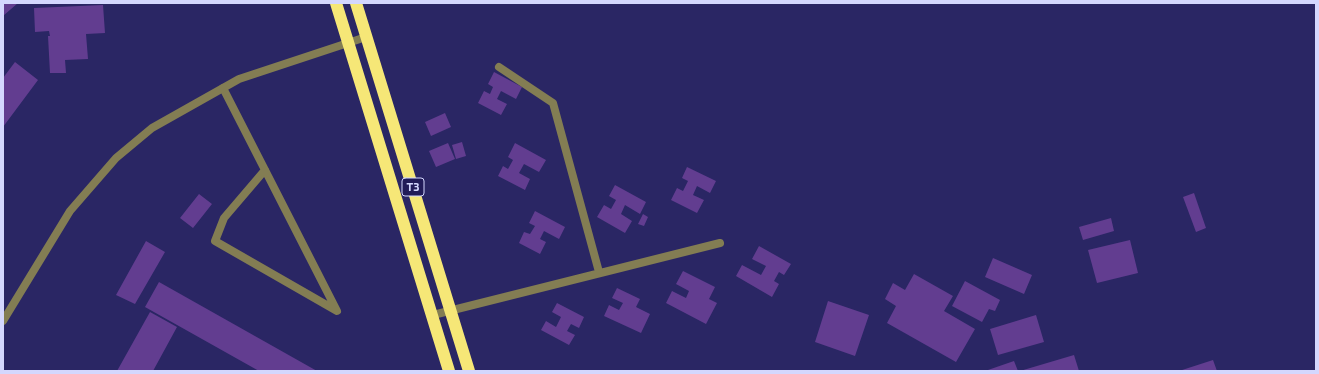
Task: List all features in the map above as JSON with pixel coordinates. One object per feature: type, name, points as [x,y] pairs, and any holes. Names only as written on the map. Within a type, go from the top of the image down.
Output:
[{"type":"highway","name":"T3","points":[[336,3],[450,371]]},
{"type":"highway","name":"T3","points":[[356,3],[470,371]]},
{"type":"street","points":[[3,321],[70,211],[116,158],[152,128],[238,79],[366,37]]},
{"type":"street","points":[[499,67],[553,103],[599,272]]},
{"type":"street","points":[[223,88],[337,310],[215,241],[224,218],[265,170]]},
{"type":"street","points":[[432,315],[451,309],[720,243]]},
{"type":"building","points":[[3,3],[18,3],[3,16]]},
{"type":"building","points":[[103,5],[105,33],[86,34],[88,59],[65,60],[66,73],[50,73],[49,31],[35,32],[34,8]]},
{"type":"building","points":[[15,62],[38,80],[3,127],[3,78]]},
{"type":"building","points":[[494,72],[522,87],[516,99],[501,91],[497,99],[507,104],[501,115],[478,103],[484,91],[490,94],[493,87],[488,84]]},
{"type":"building","points":[[445,113],[451,127],[431,136],[425,122]]},
{"type":"building","points":[[462,142],[466,156],[456,159],[452,145]]},
{"type":"building","points":[[448,143],[455,159],[436,167],[429,151]]},
{"type":"building","points":[[515,143],[546,160],[539,172],[524,164],[519,173],[530,179],[525,190],[498,176],[503,166],[508,169],[513,160],[508,157]]},
{"type":"building","points":[[687,167],[716,181],[710,193],[697,186],[693,195],[704,200],[697,213],[671,200],[677,188],[683,191],[688,181],[682,178]]},
{"type":"building","points":[[615,185],[646,202],[640,214],[625,205],[621,214],[632,221],[625,233],[597,217],[604,205],[611,209],[616,200],[609,196]]},
{"type":"building","points":[[1194,193],[1206,228],[1196,232],[1183,197]]},
{"type":"building","points":[[199,194],[212,204],[193,228],[180,218]]},
{"type":"building","points":[[535,211],[565,227],[559,239],[544,231],[540,239],[546,242],[540,254],[519,243],[524,232],[530,234],[535,226],[529,223]]},
{"type":"building","points":[[643,214],[648,217],[644,226],[638,224]]},
{"type":"building","points":[[1111,218],[1114,231],[1083,240],[1079,227]]},
{"type":"building","points":[[1130,240],[1138,273],[1097,283],[1088,250]]},
{"type":"building","points":[[146,241],[165,252],[135,304],[116,295]]},
{"type":"building","points":[[759,246],[791,264],[784,275],[779,272],[774,281],[779,284],[772,297],[736,276],[742,265],[761,275],[766,266],[752,259]]},
{"type":"building","points":[[993,258],[1032,275],[1024,294],[985,277]]},
{"type":"building","points":[[683,271],[715,287],[709,299],[717,303],[706,324],[666,303],[672,291],[686,298],[689,291],[676,284]]},
{"type":"building","points":[[914,274],[953,296],[944,311],[975,329],[956,362],[887,323],[896,306],[885,299],[893,283],[905,290]]},
{"type":"building","points":[[965,281],[1000,300],[995,311],[989,309],[982,322],[952,306]]},
{"type":"building","points":[[159,282],[317,371],[259,371],[145,307]]},
{"type":"building","points":[[617,288],[640,299],[636,307],[650,314],[641,333],[604,316],[609,305],[619,310],[623,303],[612,298]]},
{"type":"building","points":[[828,301],[869,315],[855,356],[815,342]]},
{"type":"building","points":[[557,303],[584,317],[579,328],[571,324],[567,331],[575,335],[569,345],[541,330],[546,321],[556,327],[561,317],[552,312]]},
{"type":"building","points":[[150,312],[177,327],[153,371],[117,371]]},
{"type":"building","points":[[1036,315],[1044,342],[998,355],[990,329]]},
{"type":"building","points":[[1074,355],[1079,371],[1020,371]]},
{"type":"building","points":[[1213,360],[1217,371],[1179,371]]},
{"type":"building","points":[[1014,361],[1018,371],[985,371]]}]
